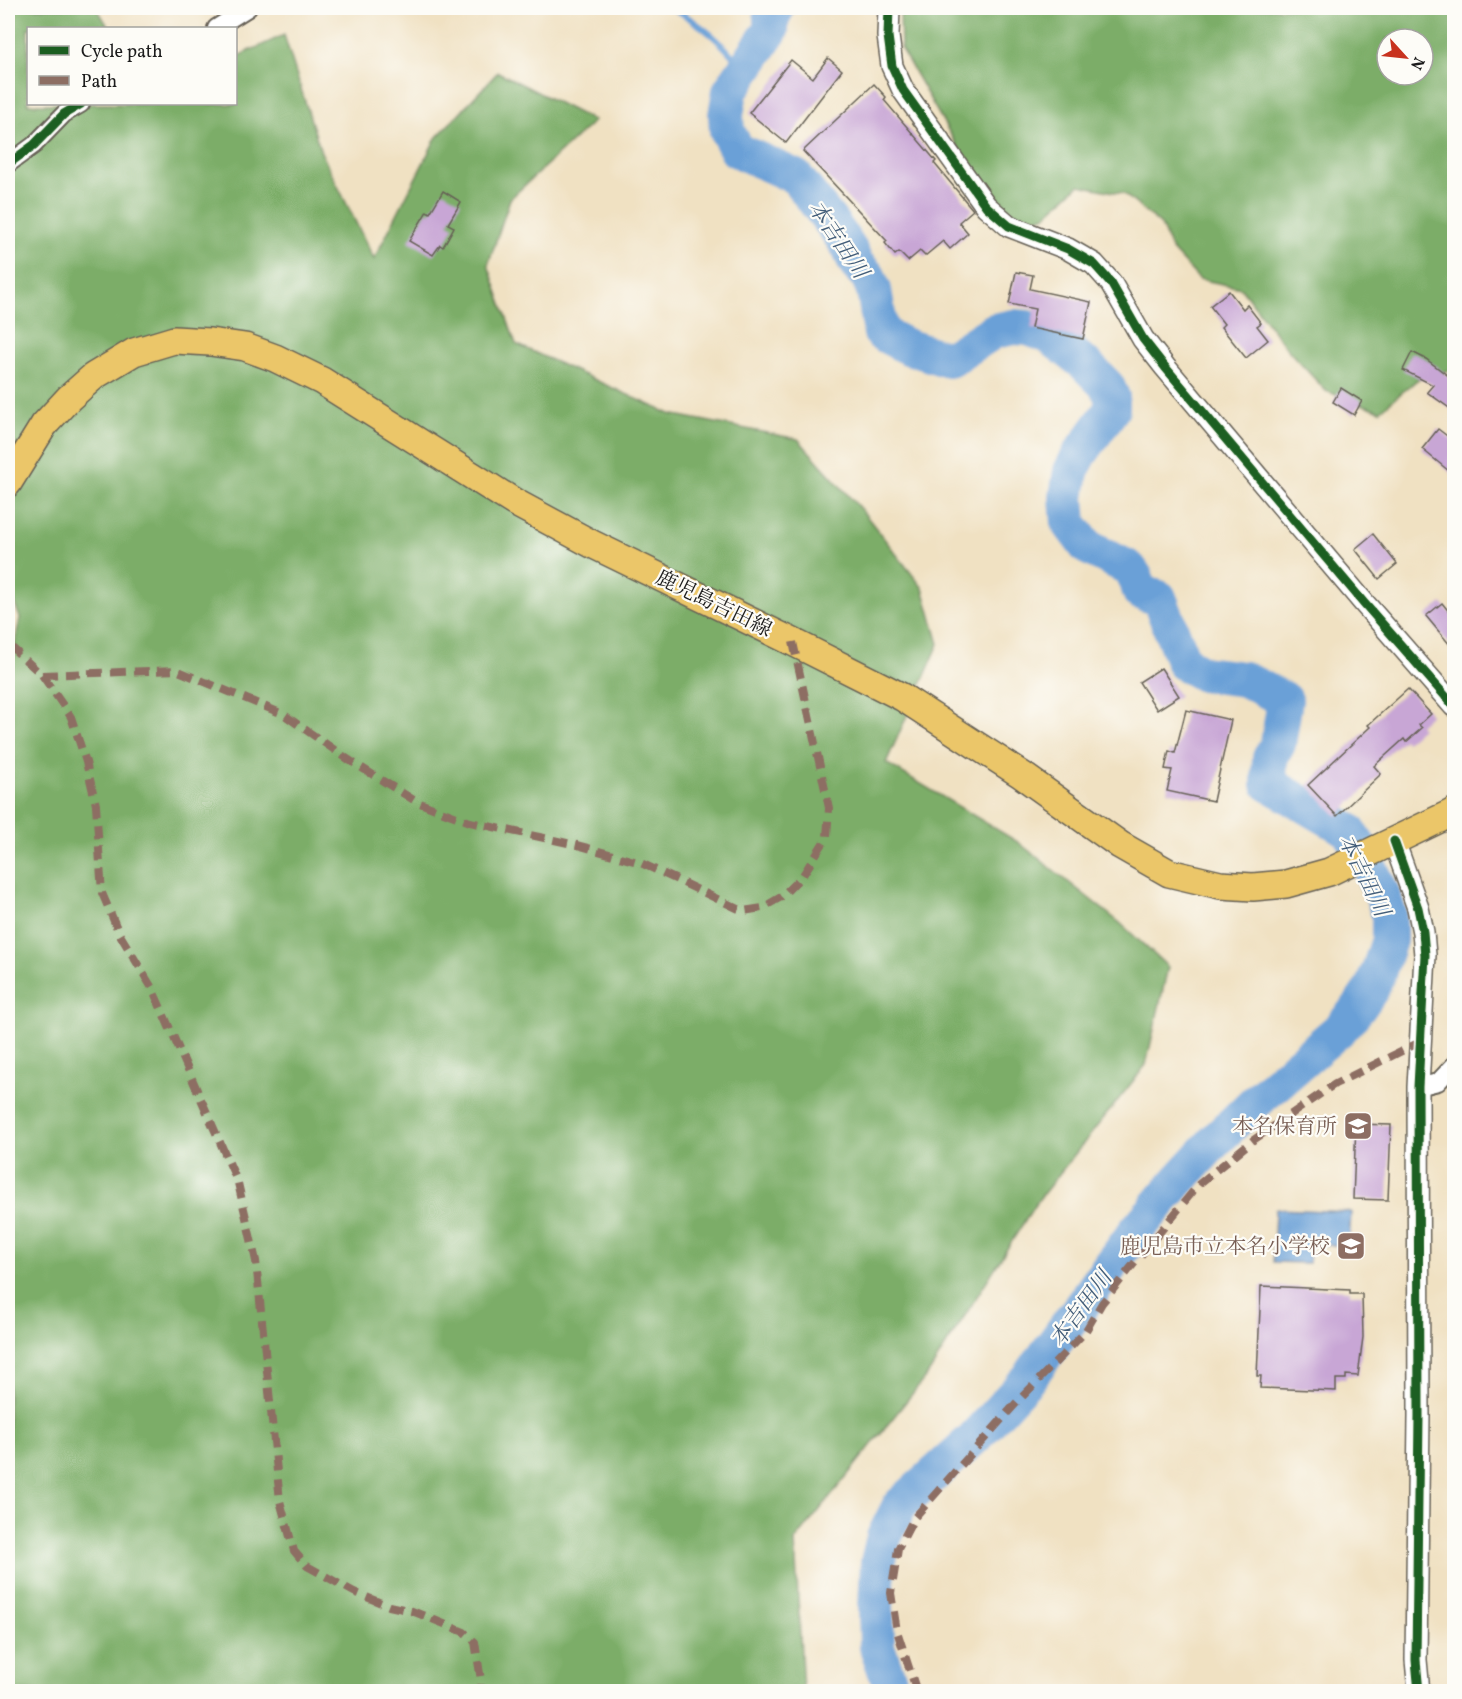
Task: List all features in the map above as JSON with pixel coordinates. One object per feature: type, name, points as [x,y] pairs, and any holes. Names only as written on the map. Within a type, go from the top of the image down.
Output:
[{"type":"main road","name":"鹿児島吉田線","points":[[8,483],[44,425],[69,398],[94,376],[134,352],[174,340],[245,347],[275,358],[322,381],[514,502],[591,544],[902,697],[1023,775],[1120,845],[1169,873],[1221,885],[1252,887],[1286,884],[1329,872],[1455,812]]},
{"type":"street","points":[[218,27],[248,8]]},
{"type":"street","points":[[889,8],[888,36],[892,66],[903,90],[986,206],[1009,226],[1068,249],[1094,264],[1111,283],[1143,339],[1165,367],[1364,603],[1455,706]]},
{"type":"street","points":[[8,164],[34,145],[64,114],[79,105]]},
{"type":"street","points":[[1383,847],[1418,908],[1424,932],[1425,955],[1418,1087],[1419,1416],[1416,1660],[1419,1692]]},
{"type":"street","points":[[1418,1087],[1438,1082],[1455,1065]]},
{"type":"green space","points":[[8,8],[97,8],[108,27],[27,27],[27,105],[237,105],[237,57],[284,35],[321,152],[374,259],[436,138],[498,72],[594,121],[510,199],[488,265],[516,344],[670,414],[798,439],[864,513],[923,588],[939,644],[886,763],[1018,842],[1119,922],[1168,967],[1146,1065],[1036,1203],[928,1374],[795,1541],[803,1691],[8,1691],[8,677],[20,618],[8,585]]},
{"type":"green space","points":[[900,8],[1454,8],[1454,369],[1417,380],[1380,411],[1326,391],[1288,350],[1241,288],[1199,279],[1171,249],[1161,225],[1124,194],[1079,185],[1046,215],[1030,221],[1015,215],[963,156],[901,49]]},
{"type":"water","points":[[1275,1209],[1351,1212],[1349,1246],[1311,1244],[1309,1263],[1273,1262]]},
{"type":"building","points":[[828,58],[842,70],[786,143],[749,113],[791,60],[813,78]]},
{"type":"building","points":[[874,84],[886,97],[884,100],[936,161],[934,163],[973,210],[959,222],[968,233],[950,249],[943,241],[925,256],[920,251],[908,261],[899,252],[895,255],[885,243],[887,241],[803,151]]},
{"type":"building","points":[[443,191],[461,202],[448,224],[454,227],[443,247],[440,245],[433,255],[409,241],[427,211],[430,213]]},
{"type":"building","points":[[1016,272],[1033,275],[1030,289],[1091,302],[1083,339],[1031,328],[1035,309],[1009,304]]},
{"type":"building","points":[[1229,291],[1243,309],[1247,305],[1261,323],[1257,326],[1268,340],[1246,358],[1221,327],[1224,324],[1210,306]]},
{"type":"building","points":[[1412,352],[1426,359],[1455,381],[1455,412],[1427,392],[1433,385],[1403,370]]},
{"type":"building","points":[[1341,388],[1362,401],[1354,415],[1333,402]]},
{"type":"building","points":[[1438,429],[1455,442],[1455,476],[1422,449]]},
{"type":"building","points":[[1373,534],[1397,564],[1379,579],[1355,549]]},
{"type":"building","points":[[1442,603],[1455,619],[1455,651],[1426,616]]},
{"type":"building","points":[[1161,668],[1179,696],[1157,710],[1139,682]]},
{"type":"building","points":[[1408,689],[1431,714],[1419,725],[1422,728],[1406,742],[1404,739],[1374,766],[1381,774],[1337,816],[1308,785]]},
{"type":"building","points":[[1186,710],[1231,720],[1213,801],[1167,791],[1172,770],[1165,769],[1169,751],[1175,753]]},
{"type":"building","points":[[1356,1124],[1391,1125],[1388,1200],[1353,1199]]},
{"type":"building","points":[[1261,1286],[1350,1290],[1350,1294],[1362,1294],[1363,1337],[1358,1376],[1346,1375],[1346,1379],[1336,1379],[1336,1391],[1260,1388],[1261,1376],[1257,1376]]},
{"type":"waterway","points":[[673,8],[711,35],[728,50],[743,69]]},
{"type":"waterway","name":"本吉田川","points":[[777,8],[771,19],[771,30],[730,91],[726,115],[727,131],[737,150],[796,177],[848,246],[857,265],[868,276],[874,290],[881,333],[908,347],[949,360],[994,331],[1014,327],[1028,328],[1049,336],[1084,363],[1107,386],[1112,397],[1112,409],[1080,454],[1071,471],[1067,498],[1069,523],[1087,547],[1129,568],[1136,578],[1140,592],[1159,598],[1184,663],[1203,674],[1244,679],[1285,700],[1278,744],[1270,758],[1269,784],[1348,830],[1359,846],[1381,891],[1389,914],[1389,940],[1372,988],[1359,1007],[1341,1028],[1254,1103],[1213,1143],[1135,1232],[1028,1379],[974,1438],[900,1505],[884,1537],[878,1562],[876,1607],[877,1647],[893,1692]]},
{"type":"marked path","points":[[42,675],[176,670],[283,714],[349,760],[417,802],[470,822],[577,845],[641,863],[743,911],[762,908],[781,897],[803,875],[827,837],[829,808],[793,642]]},
{"type":"marked path","points":[[8,644],[42,675],[71,717],[86,762],[96,805],[102,893],[119,933],[152,988],[238,1183],[256,1261],[280,1501],[294,1551],[307,1566],[354,1592],[389,1606],[412,1611],[464,1632],[475,1642],[481,1680],[480,1692]]},
{"type":"marked path","points":[[917,1692],[897,1631],[891,1593],[898,1549],[914,1518],[1018,1401],[1085,1332],[1102,1303],[1199,1184],[1252,1141],[1335,1084],[1420,1042]]},
{"type":"cycle path","points":[[889,8],[888,36],[892,66],[903,90],[986,206],[1009,226],[1068,249],[1094,264],[1111,283],[1143,339],[1165,367],[1454,706]]},
{"type":"cycle path","points":[[8,164],[34,145],[64,114],[79,105]]},
{"type":"cycle path","points":[[1394,841],[1418,908],[1425,955],[1418,1087],[1419,1416],[1416,1660],[1419,1692]]},
{"type":"place","name":"本名保育所","points":[[1358,1126]]},
{"type":"place","name":"鹿児島市立本名小学校","points":[[1351,1246]]}]
